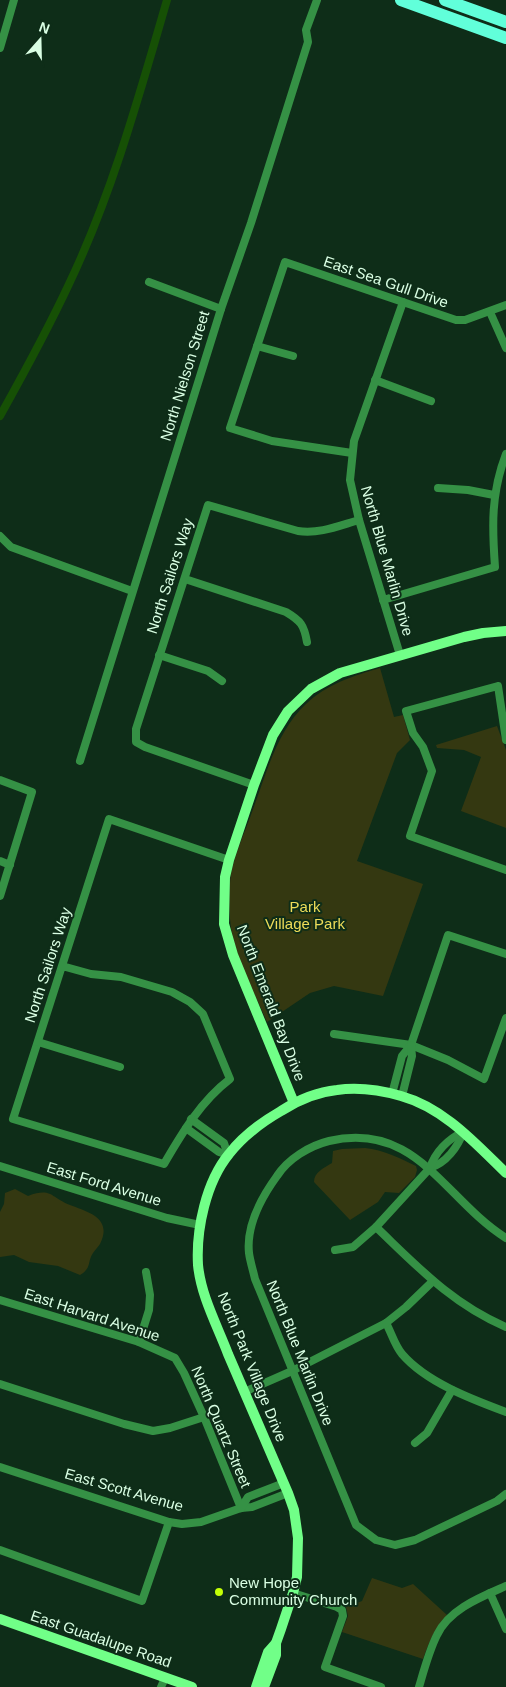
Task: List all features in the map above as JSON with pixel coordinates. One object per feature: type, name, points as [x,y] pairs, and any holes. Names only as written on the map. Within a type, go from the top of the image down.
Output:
[{"type":"main road","points":[[401,0],[506,38]]},
{"type":"main road","points":[[445,0],[506,22]]},
{"type":"street","points":[[0,48],[14,0]]},
{"type":"street","name":"North Nielson Street","points":[[80,762],[221,308],[251,223],[308,42],[306,30],[317,0]]},
{"type":"street","name":"East Sea Gull Drive","points":[[257,346],[285,262],[456,320],[465,320],[506,305]]},
{"type":"street","points":[[149,282],[221,308]]},
{"type":"street","name":"North Blue Marlin Drive","points":[[400,656],[359,520],[350,480],[354,441],[403,302]]},
{"type":"street","points":[[490,312],[506,348]]},
{"type":"street","points":[[293,356],[257,346],[230,428],[272,441],[352,453]]},
{"type":"street","points":[[375,380],[431,401]]},
{"type":"street","points":[[383,600],[495,567],[493,538],[494,495],[506,454]]},
{"type":"street","points":[[438,488],[468,490],[494,495]]},
{"type":"street","name":"North Sailors Way","points":[[254,784],[145,747],[136,742],[136,729],[208,505],[298,531],[312,533],[359,520]]},
{"type":"street","points":[[0,536],[11,547],[132,591]]},
{"type":"street","points":[[185,579],[286,612],[305,628],[307,642]]},
{"type":"street","name":"North Emerald Bay Drive","points":[[294,1103],[227,939],[224,924],[224,890],[229,860],[254,784],[273,735],[288,711],[311,689],[340,673],[473,635],[506,631]]},
{"type":"street","points":[[159,655],[208,671],[222,682]]},
{"type":"street","points":[[506,740],[498,686],[406,711],[412,733],[423,747],[432,771],[410,836],[506,870]]},
{"type":"street","points":[[0,780],[32,792],[0,896]]},
{"type":"street","name":"North Sailors Way","points":[[186,1128],[164,1164],[13,1119],[109,819],[229,860]]},
{"type":"street","points":[[0,862],[10,865]]},
{"type":"street","points":[[397,1095],[412,1056],[411,1044],[448,935],[506,954]]},
{"type":"street","points":[[62,966],[91,974],[121,977],[172,992],[190,1002],[202,1014],[230,1079],[191,1119],[186,1128],[219,1152],[228,1154]]},
{"type":"street","points":[[334,1034],[411,1044],[448,1060],[484,1079],[506,1018]]},
{"type":"street","points":[[38,1042],[120,1067]]},
{"type":"street","name":"North Park Village Drive","points":[[264,1687],[276,1655],[276,1643],[294,1593],[298,1561],[298,1538],[294,1510],[286,1488],[207,1302],[198,1265],[200,1225],[211,1185],[228,1154],[265,1120],[306,1098],[337,1090],[358,1089],[397,1095],[432,1109],[463,1132],[506,1173]]},
{"type":"street","points":[[191,1119],[224,1144],[228,1154]]},
{"type":"street","points":[[335,1250],[353,1247],[376,1227],[430,1168],[439,1165],[459,1144],[463,1132]]},
{"type":"street","name":"North Blue Marlin Drive","points":[[506,1238],[480,1219],[430,1168],[404,1150],[373,1138],[343,1138],[315,1144],[284,1165],[267,1190],[252,1221],[248,1252],[255,1279],[356,1525],[376,1540],[396,1545],[415,1540],[497,1501],[506,1494]]},
{"type":"street","name":"East Ford Avenue","points":[[0,1166],[167,1218],[200,1225]]},
{"type":"street","points":[[376,1227],[446,1293],[470,1309],[506,1327]]},
{"type":"street","points":[[138,1342],[149,1310],[150,1295],[146,1272]]},
{"type":"street","points":[[244,1392],[292,1371],[386,1322],[406,1307],[432,1281]]},
{"type":"street","name":"East Harvard Avenue","points":[[0,1300],[138,1342],[175,1358]]},
{"type":"street","points":[[386,1322],[400,1352],[416,1368],[452,1390],[506,1412]]},
{"type":"street","name":"North Quartz Street","points":[[175,1358],[204,1417],[241,1508]]},
{"type":"street","points":[[0,1384],[124,1424],[153,1431],[170,1428],[204,1417]]},
{"type":"street","points":[[415,1443],[426,1433],[452,1390]]},
{"type":"street","name":"East Scott Avenue","points":[[0,1467],[169,1522],[182,1524],[201,1522],[241,1508],[248,1497],[286,1488]]},
{"type":"street","points":[[0,1550],[142,1601],[169,1522]]},
{"type":"street","points":[[419,1687],[437,1635],[442,1627],[460,1609],[506,1586]]},
{"type":"street","points":[[294,1593],[342,1610],[343,1616],[325,1667],[381,1687]]},
{"type":"street","points":[[490,1593],[506,1629]]},
{"type":"street","name":"East Guadalupe Road","points":[[0,1619],[163,1682],[192,1687]]},
{"type":"street","name":"North Park Village Drive","points":[[256,1687],[268,1652],[276,1643]]},
{"type":"green space","name":"Park Village Park","points":[[380,668],[394,717],[403,715],[410,740],[397,753],[357,861],[423,884],[383,996],[334,986],[310,993],[267,1022],[244,972],[232,932],[230,890],[235,858],[267,769],[279,741],[296,715],[306,704],[323,691],[350,678]]},
{"type":"green space","points":[[497,726],[506,750],[506,828],[461,811],[481,757],[464,750],[437,748],[436,745]]},
{"type":"green space","points":[[365,1148],[397,1157],[416,1166],[417,1170],[415,1177],[399,1193],[385,1192],[378,1202],[350,1220],[314,1182],[314,1179],[320,1171],[332,1163],[333,1151]]},
{"type":"green space","points":[[15,1189],[28,1196],[42,1193],[51,1194],[97,1217],[103,1228],[103,1235],[84,1272],[80,1275],[58,1266],[29,1262],[14,1255],[0,1257],[0,1212],[4,1204],[5,1193]]},
{"type":"green space","points":[[372,1578],[402,1588],[413,1584],[447,1615],[433,1636],[423,1659],[342,1632],[348,1616],[346,1607],[362,1601]]},
{"type":"waterway","points":[[0,416],[61,301],[99,215],[124,144],[167,0]]},
{"type":"place","name":"New Hope Community Church","points":[[219,1592]]}]
